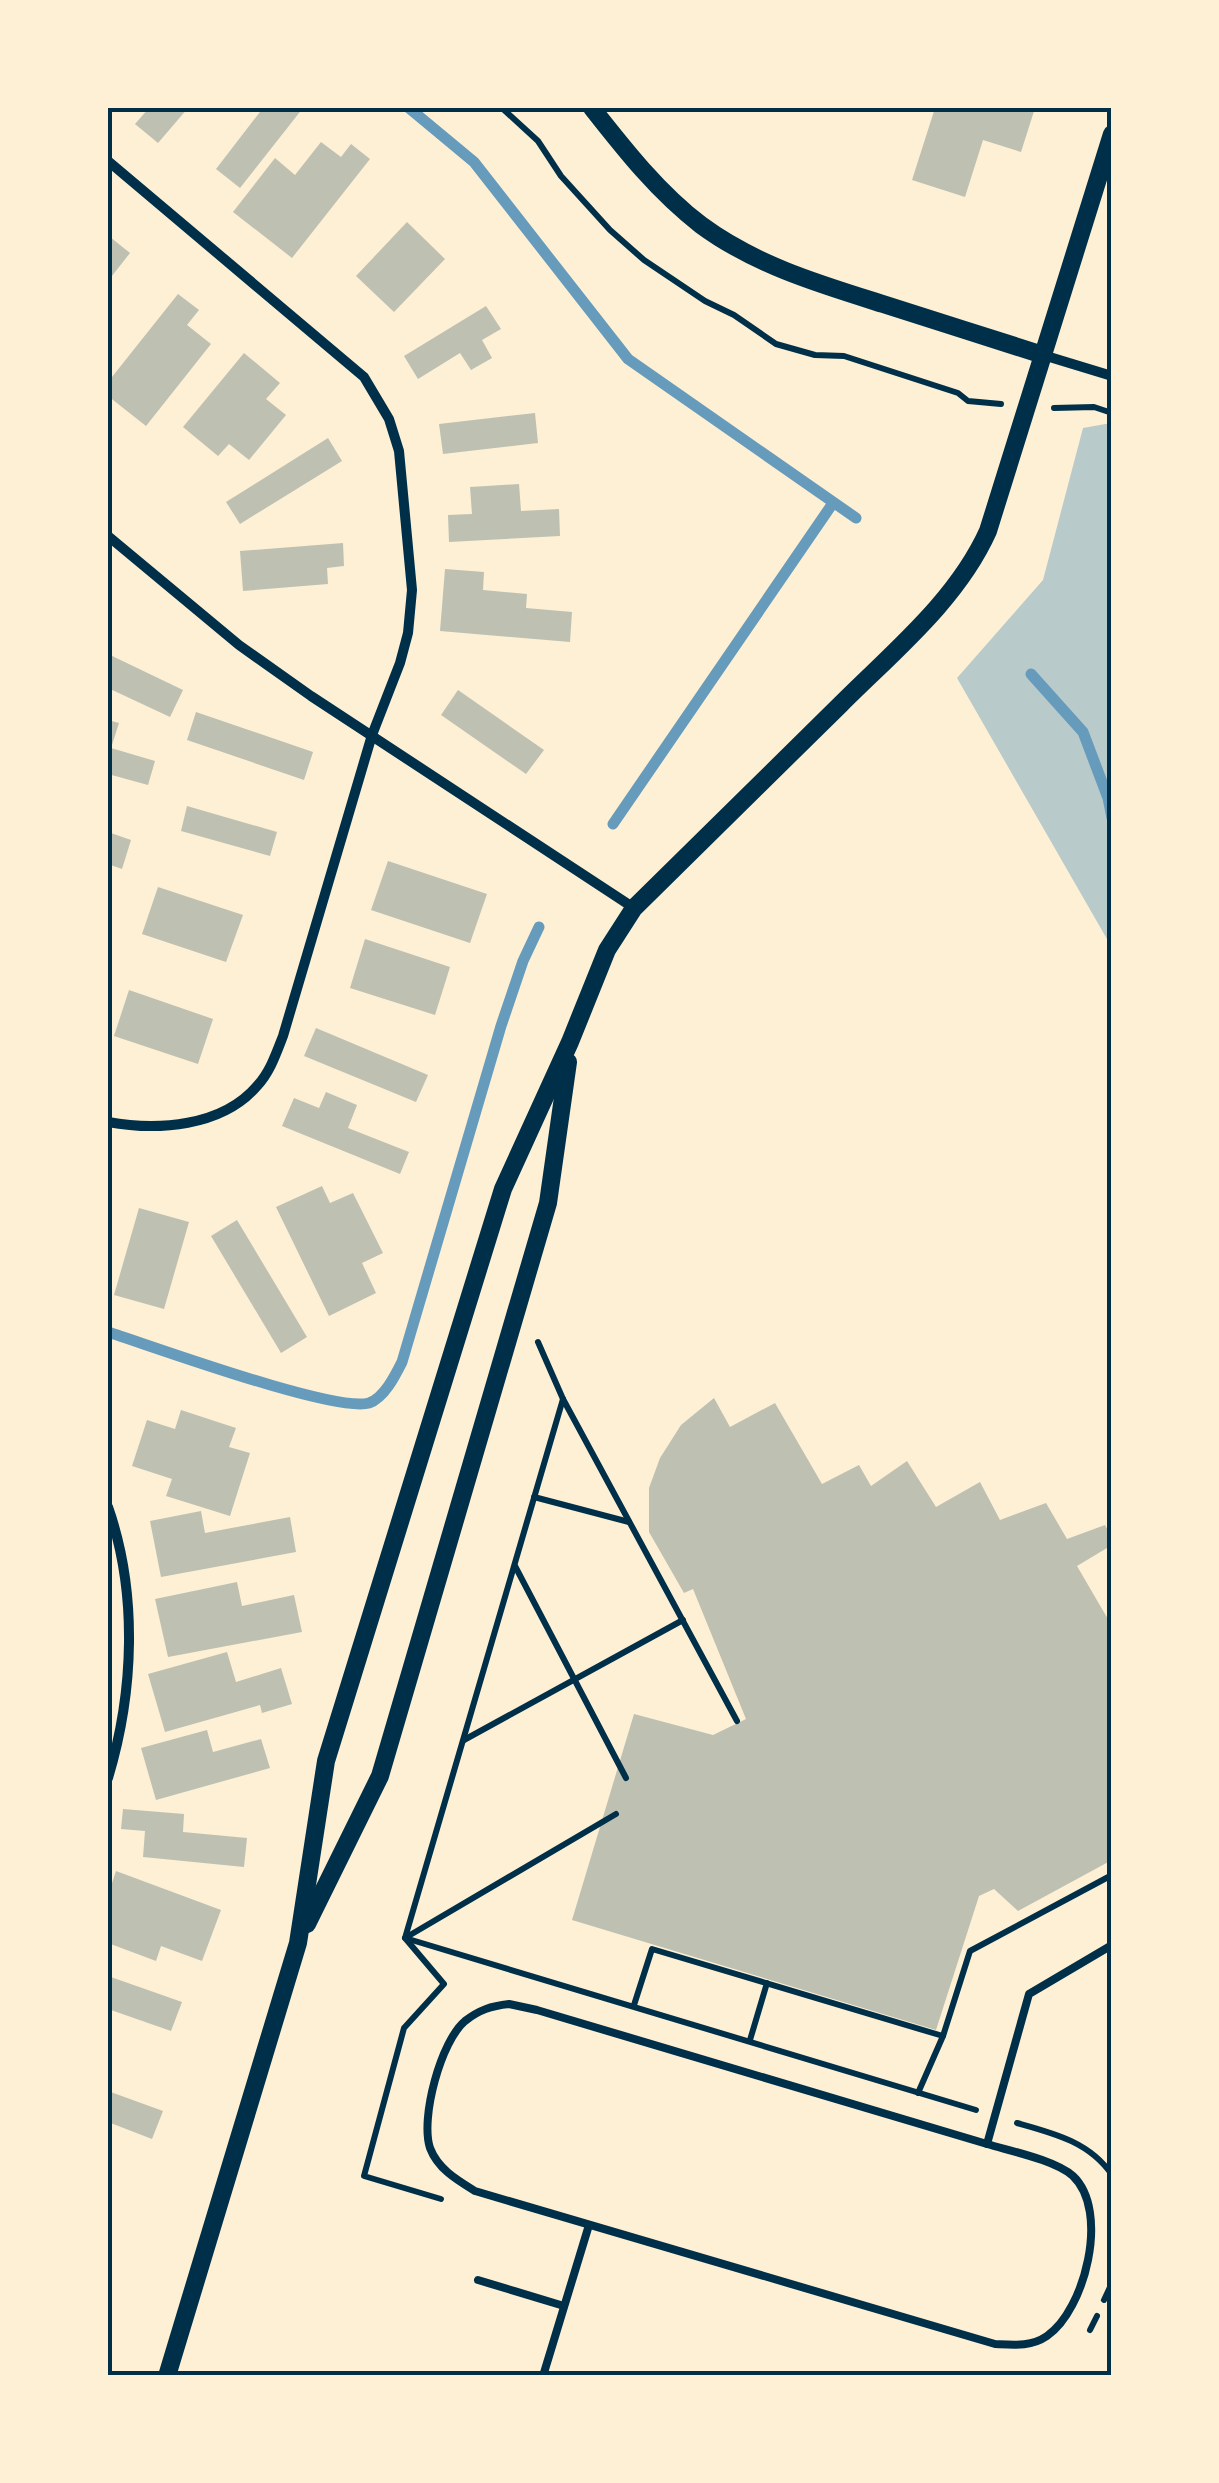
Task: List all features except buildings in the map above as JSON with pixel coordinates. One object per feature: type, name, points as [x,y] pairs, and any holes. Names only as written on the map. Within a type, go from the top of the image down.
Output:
[{"type":"street","points":[[592,108],[674,203],[756,259],[805,280],[1112,376]]},
{"type":"street","points":[[167,2376],[298,1943],[326,1761],[503,1190],[607,950],[634,908],[899,647],[976,557],[988,531],[1112,134]]},
{"type":"street","points":[[108,161],[364,377],[389,420],[399,451],[412,590],[408,634],[400,663],[372,735],[283,1036],[259,1085],[245,1098],[203,1118],[162,1127],[108,1122]]},
{"type":"street","points":[[110,542],[240,645],[634,908]]},
{"type":"street","points":[[298,1943],[380,1776],[548,1203],[570,1042]]},
{"type":"street","points":[[108,1507],[126,1598],[129,1648],[128,1692],[108,1778]]},
{"type":"lane","points":[[987,2144],[1030,1994],[1112,1945]]},
{"type":"lane","points":[[508,2004],[987,2144],[1045,2162],[1073,2176],[1090,2203],[1094,2232],[1085,2268],[1064,2320],[1047,2336],[1027,2345],[995,2344],[475,2191],[446,2173],[430,2148],[427,2116],[439,2071],[462,2024],[486,2007],[508,2004]]},
{"type":"lane","points":[[544,2376],[589,2226]]},
{"type":"lane","points":[[478,2280],[564,2306]]},
{"type":"path","points":[[502,108],[538,141],[561,176],[610,230],[644,260],[705,302],[734,315],[776,344],[814,355],[844,356],[958,392],[968,401],[976,402]]},
{"type":"path","points":[[1078,410],[1094,408],[1112,413]]},
{"type":"path","points":[[527,1332],[538,1342],[563,1398],[737,1721]]},
{"type":"path","points":[[563,1398],[405,1938],[1059,2135],[1099,2156],[1112,2175]]},
{"type":"path","points":[[534,1496],[630,1522]]},
{"type":"path","points":[[514,1565],[626,1778]]},
{"type":"path","points":[[462,1741],[682,1620]]},
{"type":"path","points":[[918,2093],[943,2036],[970,1951],[1112,1875]]},
{"type":"path","points":[[634,2005],[652,1948],[943,2036]]},
{"type":"path","points":[[750,2040],[767,1983]]},
{"type":"shaded area","points":[[1112,423],[1111,946],[957,678],[1043,580],[1083,428]]},
{"type":"waterway","points":[[409,108],[474,162],[628,359],[856,518]]},
{"type":"waterway","points":[[613,824],[833,503]]},
{"type":"waterway","points":[[1031,674],[1083,732],[1112,818]]},
{"type":"waterway","points":[[108,1332],[320,1398],[369,1403],[379,1396],[402,1362],[501,1026],[539,927]]}]
